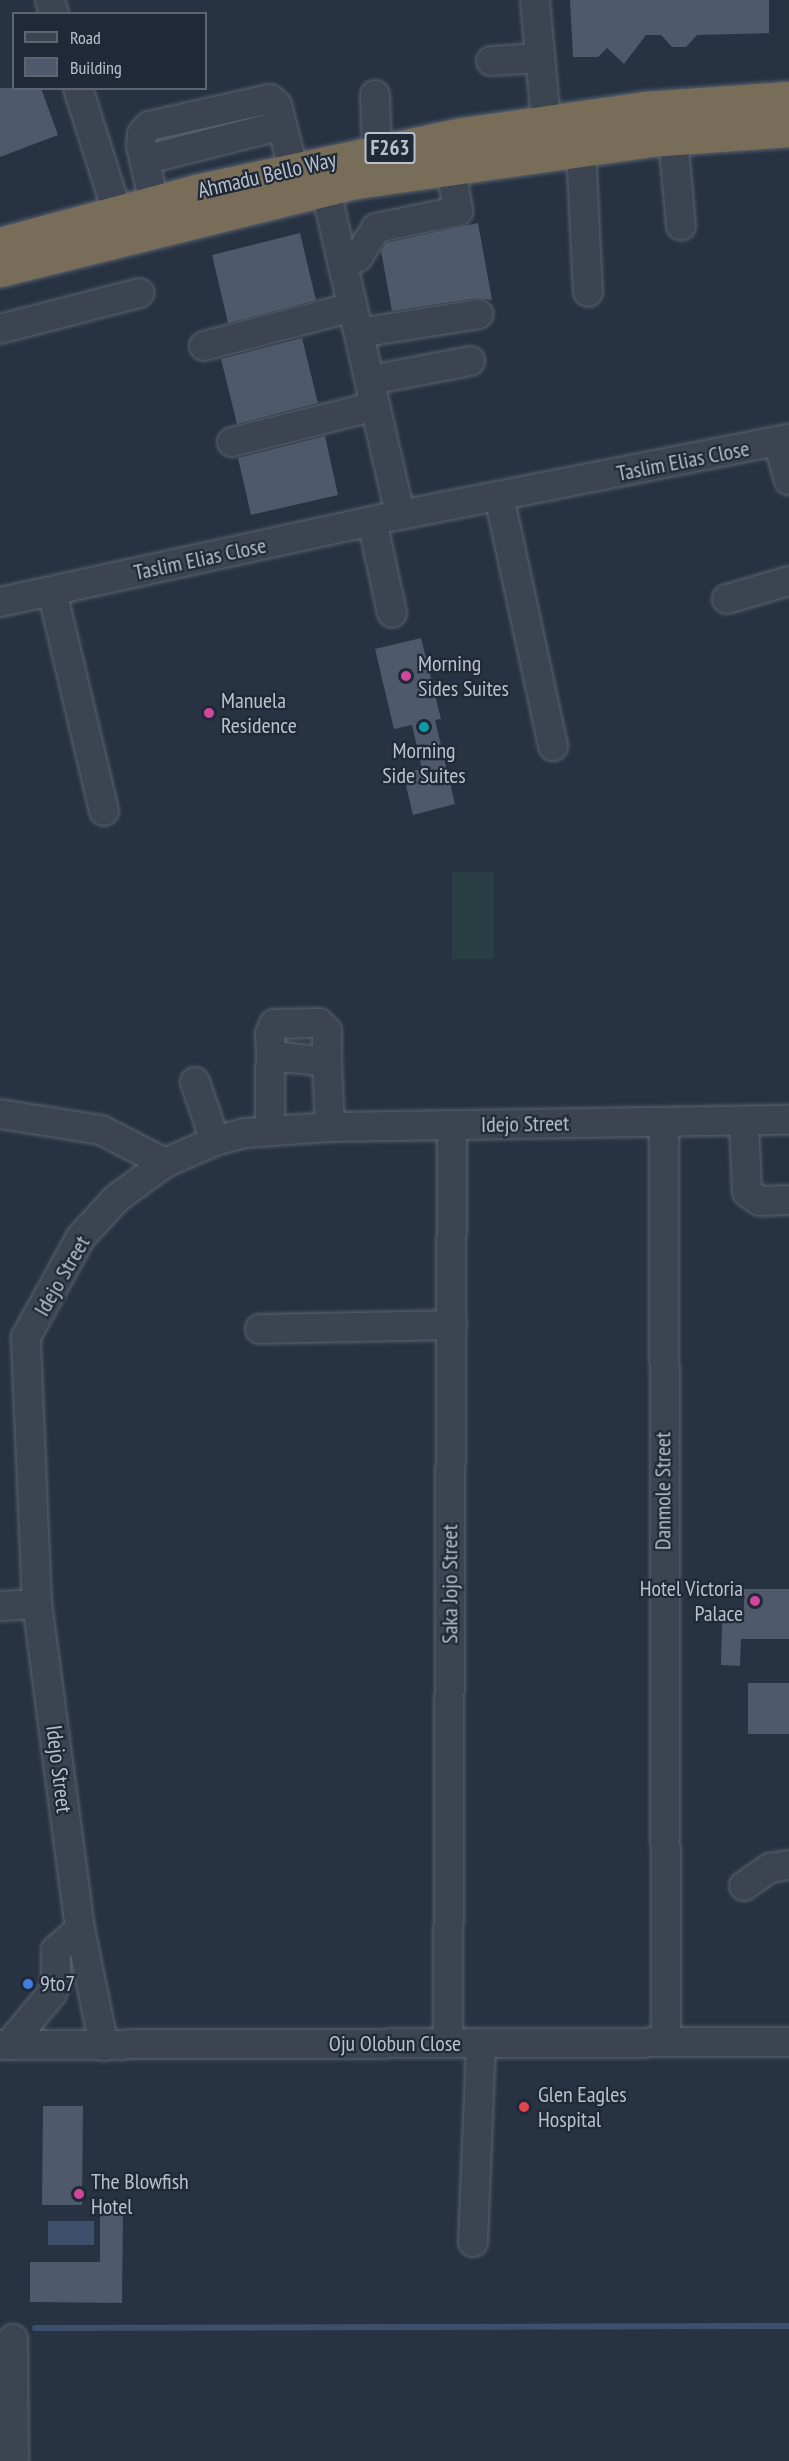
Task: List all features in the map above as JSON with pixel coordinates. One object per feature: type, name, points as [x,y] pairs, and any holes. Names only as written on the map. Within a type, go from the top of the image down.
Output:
[{"type":"highway","name":"Ahmadu Bello Way","points":[[0,270],[377,151],[546,121],[645,108],[789,98]]},
{"type":"highway","name":"Ahmadu Bello Way","points":[[0,244],[154,202],[313,173],[451,168],[673,138],[789,130]]},
{"type":"street","points":[[535,0],[548,154]]},
{"type":"street","points":[[490,60],[540,58]]},
{"type":"street","points":[[79,90],[117,212]]},
{"type":"street","points":[[375,95],[377,151]]},
{"type":"street","points":[[154,202],[144,160],[142,134],[149,126],[267,99],[277,105],[282,125],[313,173],[342,262],[400,515]]},
{"type":"street","points":[[673,138],[681,226]]},
{"type":"street","points":[[581,149],[588,292]]},
{"type":"street","points":[[342,262],[358,257],[376,228],[458,211],[451,168]]},
{"type":"street","points":[[0,329],[139,293]]},
{"type":"street","points":[[204,346],[356,320],[479,314]]},
{"type":"street","points":[[232,442],[470,361]]},
{"type":"street","points":[[784,440],[789,480]]},
{"type":"street","name":"Taslim Elias Close","points":[[0,602],[400,515],[784,440]]},
{"type":"street","points":[[500,496],[553,746]]},
{"type":"street","points":[[372,521],[392,613]]},
{"type":"street","points":[[727,599],[789,581]]},
{"type":"street","points":[[52,591],[104,811]]},
{"type":"street","points":[[270,1129],[271,1061],[282,1058],[327,1062],[330,1127]]},
{"type":"street","points":[[195,1082],[215,1141]]},
{"type":"street","points":[[0,1114],[101,1130],[165,1163]]},
{"type":"street","name":"Idejo Street","points":[[104,2046],[80,1929],[37,1604],[26,1337],[81,1238],[117,1198],[165,1163],[215,1141],[270,1129],[789,1120]]},
{"type":"street","points":[[744,1121],[747,1192],[760,1201],[789,1200]]},
{"type":"street","name":"Danmole Street","points":[[664,1122],[666,2040]]},
{"type":"street","name":"Saka Jojo Street","points":[[448,2043],[452,1125]]},
{"type":"street","points":[[260,1329],[452,1325]]},
{"type":"street","points":[[0,1606],[37,1604]]},
{"type":"street","points":[[744,1886],[770,1868],[789,1865]]},
{"type":"street","points":[[4,2045],[52,1993],[57,1981],[56,1950],[80,1929]]},
{"type":"street","name":"Oju Olobun Close","points":[[4,2045],[666,2040],[789,2042]]},
{"type":"street","points":[[473,2242],[481,2043]]},
{"type":"street","points":[[13,2339],[14,2461]]},
{"type":"green space","points":[[452,872],[494,872],[494,959],[452,959]]},
{"type":"water","points":[[48,2221],[94,2221],[94,2245],[48,2245]]},
{"type":"building","points":[[570,0],[769,0],[769,33],[697,35],[686,47],[672,47],[661,35],[646,35],[624,64],[607,48],[598,57],[573,57]]},
{"type":"building","points":[[0,88],[42,90],[58,135],[0,157]]},
{"type":"building","points":[[478,223],[492,300],[476,298],[392,311],[381,251],[386,243]]},
{"type":"building","points":[[300,233],[316,300],[228,323],[212,255]]},
{"type":"building","points":[[302,338],[318,403],[237,424],[221,359]]},
{"type":"building","points":[[325,436],[338,495],[251,515],[238,458]]},
{"type":"building","name":"Morning Side Suites","points":[[421,638],[441,719],[435,720],[455,804],[413,815],[403,773],[422,769],[412,725],[394,729],[375,649]]},
{"type":"building","points":[[744,1589],[789,1589],[789,1639],[741,1639],[740,1666],[721,1665],[722,1622],[744,1622]]},
{"type":"building","points":[[748,1683],[789,1683],[789,1734],[748,1734]]},
{"type":"building","points":[[43,2106],[83,2106],[82,2205],[42,2205]]},
{"type":"building","points":[[100,2213],[123,2213],[122,2303],[30,2302],[30,2262],[100,2262]]},
{"type":"waterway","points":[[35,2328],[789,2326]]},
{"type":"place","name":"Morning Sides Suites","points":[[406,676]]},
{"type":"place","name":"Manuela Residence","points":[[209,713]]},
{"type":"place","name":"Morning Side Suites","points":[[424,727]]},
{"type":"place","name":"Hotel Victoria Palace","points":[[755,1601]]},
{"type":"place","name":"9to7","points":[[28,1984]]},
{"type":"place","name":"Glen Eagles Hospital","points":[[524,2107]]},
{"type":"place","name":"The Blowfish Hotel","points":[[79,2194]]}]
